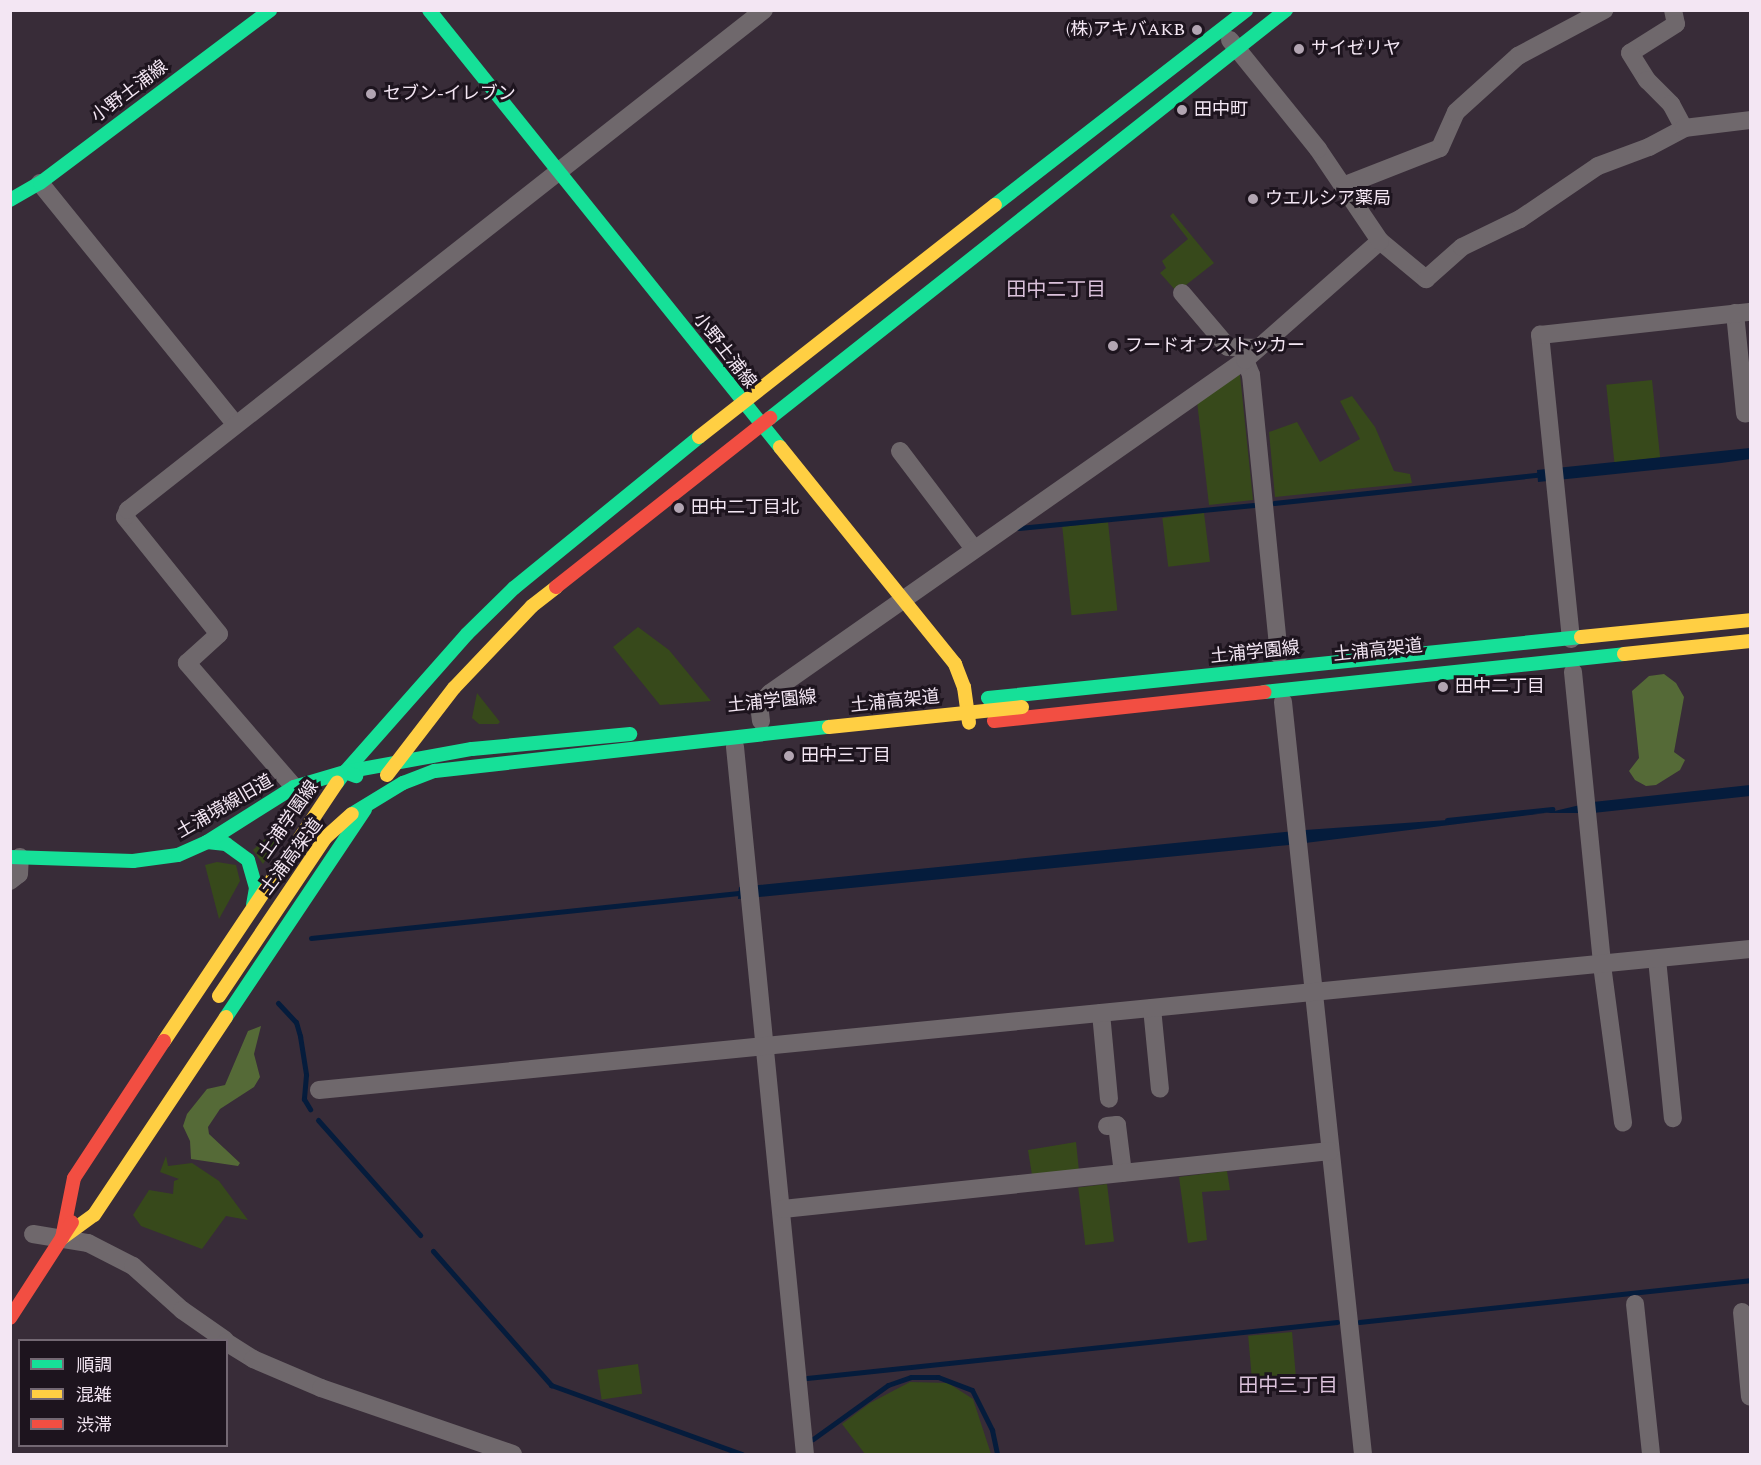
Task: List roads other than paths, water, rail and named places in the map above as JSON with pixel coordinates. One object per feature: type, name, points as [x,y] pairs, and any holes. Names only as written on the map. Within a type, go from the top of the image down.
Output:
[{"type":"main road","name":"小野土浦線","points":[[10,200],[40,183],[270,10]]},
{"type":"main road","name":"小野土浦線","points":[[429,10],[560,171],[760,426],[955,664],[967,700],[969,723]]},
{"type":"main road","points":[[1246,10],[742,402],[514,588],[467,634],[345,772],[380,786],[1750,641]]},
{"type":"main road","name":"土浦学園線","points":[[10,1318],[62,1238],[100,1206],[380,786],[489,647],[532,606],[1286,10]]},
{"type":"main road","name":"土浦学園線","points":[[62,1238],[74,1178],[253,905],[345,772],[472,749],[1750,620]]},
{"type":"main road","name":"土浦高架道","points":[[216,1001],[325,838],[377,795],[435,771],[1750,630]]},
{"type":"main road","name":"土浦境線旧道","points":[[15,857],[133,861],[178,855],[207,842],[294,788],[345,772]]},
{"type":"main road","points":[[207,842],[226,844],[248,860],[256,888],[253,905]]},
{"type":"main road","points":[[62,1238],[122,1145]]},
{"type":"street","points":[[294,788],[187,663],[219,634],[125,517],[128,510],[764,10]]},
{"type":"street","points":[[1254,10],[1266,26]]},
{"type":"street","points":[[1343,186],[1440,148],[1456,112],[1518,56],[1604,10]]},
{"type":"street","points":[[1672,10],[1676,24],[1630,54],[1647,80],[1671,104],[1684,129]]},
{"type":"street","points":[[1221,30],[1343,186],[1380,241],[1426,279],[1462,247],[1521,219],[1598,166],[1649,147],[1684,129],[1750,120]]},
{"type":"street","points":[[40,183],[236,425]]},
{"type":"street","points":[[761,721],[759,705],[770,693],[1251,354],[1380,241]]},
{"type":"street","points":[[1182,293],[1228,347],[1251,354]]},
{"type":"street","points":[[1571,639],[1540,335],[1743,312],[1745,414]]},
{"type":"street","points":[[1251,354],[1251,375],[1279,655]]},
{"type":"street","points":[[900,451],[974,549]]},
{"type":"street","points":[[1573,672],[1602,965],[1623,1124]]},
{"type":"street","points":[[1283,702],[1312,992],[1364,1455]]},
{"type":"street","points":[[735,747],[764,1045],[783,1209],[805,1454]]},
{"type":"street","points":[[10,881],[19,874],[15,857]]},
{"type":"street","points":[[319,1090],[1750,949]]},
{"type":"street","points":[[1657,959],[1673,1118]]},
{"type":"street","points":[[1152,1008],[1160,1089]]},
{"type":"street","points":[[1101,1013],[1109,1099]]},
{"type":"street","points":[[1107,1126],[1117,1125],[1123,1173]]},
{"type":"street","points":[[783,1209],[1330,1151]]},
{"type":"street","points":[[33,1234],[88,1243],[133,1266],[182,1310],[223,1339]]},
{"type":"street","points":[[1635,1304],[1651,1455]]},
{"type":"street","points":[[1742,1312],[1750,1397]]},
{"type":"street","points":[[228,1342],[253,1359],[321,1388],[513,1455]]},
{"type":"water","points":[[1750,448],[1750,459],[1538,482],[1537,470]]},
{"type":"water","points":[[1750,785],[1750,796],[1593,813],[1546,813],[1593,802]]},
{"type":"water","points":[[1546,813],[1289,845],[738,899],[739,887],[1305,830]]},
{"type":"waterway","points":[[1274,503],[1538,475]]},
{"type":"waterway","points":[[1019,528],[1254,505]]},
{"type":"waterway","points":[[1447,820],[1552,809]]},
{"type":"waterway","points":[[311,938],[739,893]]},
{"type":"waterway","points":[[278,1003],[296,1022],[306,1075],[304,1099],[310,1109]]},
{"type":"waterway","points":[[318,1120],[420,1235]]},
{"type":"waterway","points":[[433,1251],[551,1385],[742,1454]]},
{"type":"waterway","points":[[1359,1322],[1750,1280]]},
{"type":"waterway","points":[[807,1378],[1337,1322]]},
{"type":"waterway","points":[[813,1439],[888,1385],[911,1377],[938,1377],[972,1390],[992,1430],[997,1454]]},
{"type":"place","name":"(株)アキバAKB","points":[[1197,30]]},
{"type":"place","name":"サイゼリヤ","points":[[1299,49]]},
{"type":"place","name":"セブン-イレブン","points":[[371,94]]},
{"type":"place","name":"田中町","points":[[1182,110]]},
{"type":"place","name":"ウエルシア薬局","points":[[1253,199]]},
{"type":"place","name":"フードオフストッカー","points":[[1113,346]]},
{"type":"place","name":"田中二丁目北","points":[[679,508]]},
{"type":"place","name":"田中二丁目","points":[[1443,687]]},
{"type":"place","name":"田中三丁目","points":[[789,756]]},
{"type":"district","name":"田中二丁目","points":[[1056,290]]},
{"type":"district","name":"田中三丁目","points":[[1288,1386]]}]
